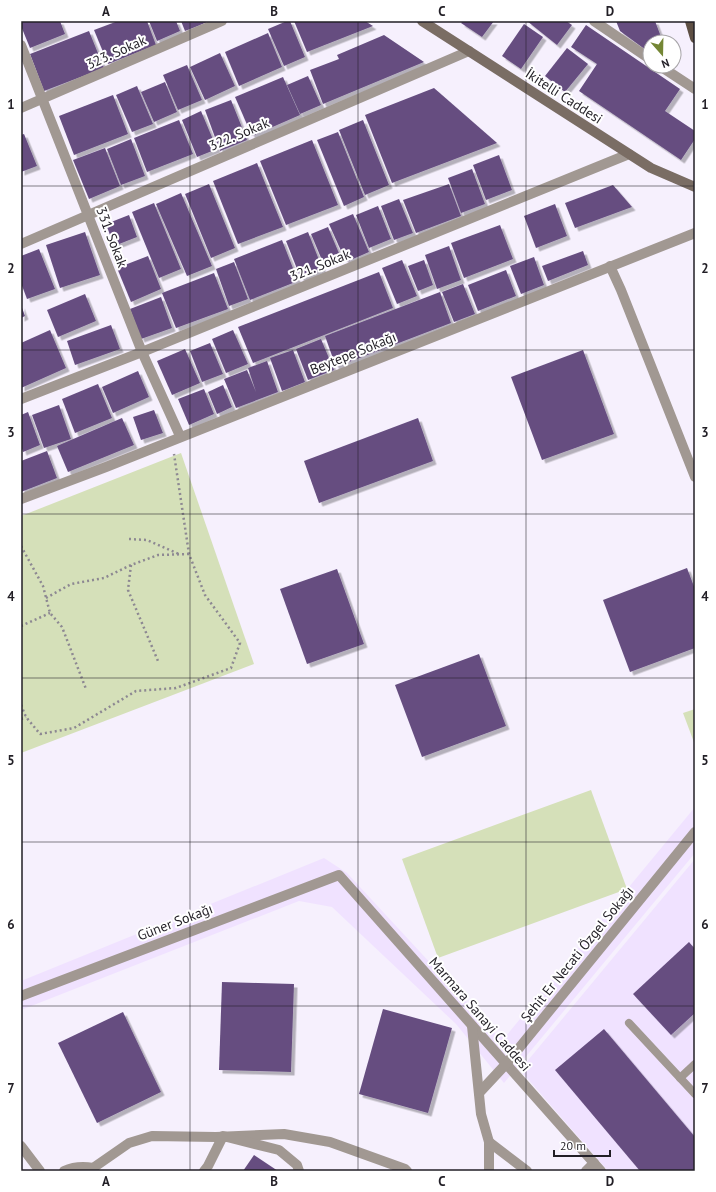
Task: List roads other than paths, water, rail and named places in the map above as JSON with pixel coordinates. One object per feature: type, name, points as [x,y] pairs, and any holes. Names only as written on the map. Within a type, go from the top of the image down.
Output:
[{"type":"main road","points":[[690,21],[695,38]]},
{"type":"street","name":"323. Sokak","points":[[21,108],[222,21]]},
{"type":"street","name":"İkitelli Caddesi","points":[[422,21],[651,168],[695,187]]},
{"type":"street","points":[[594,21],[642,54]]},
{"type":"street","name":"331. Sokak","points":[[21,45],[176,438]]},
{"type":"street","name":"322. Sokak","points":[[21,244],[469,51]]},
{"type":"street","points":[[672,74],[695,89]]},
{"type":"street","name":"321. Sokak","points":[[21,399],[142,352],[629,154]]},
{"type":"street","name":"Beytepe Sokağı","points":[[21,499],[695,233]]},
{"type":"street","points":[[610,266],[695,477]]},
{"type":"street","name":"Şehit Er Necati Özgel Sokağı","points":[[479,1093],[506,1064],[695,832]]},
{"type":"street","name":"Marmara Sanayi Caddesi","points":[[339,875],[601,1171]]},
{"type":"street","name":"Güner Sokağı","points":[[21,996],[339,875]]},
{"type":"street","points":[[472,1026],[481,1114],[488,1142],[489,1171]]},
{"type":"street","points":[[64,1171],[79,1167],[94,1169],[129,1142],[152,1136],[284,1134],[330,1142],[407,1171]]},
{"type":"street","points":[[204,1171],[223,1136]]},
{"type":"street","points":[[223,1136],[279,1150],[297,1165],[299,1171]]},
{"type":"street","points":[[488,1142],[527,1171]]},
{"type":"street","points":[[21,1146],[40,1171]]},
{"type":"street","points":[[586,1171],[594,1163]]},
{"type":"lane","points":[[629,1023],[695,1094]]},
{"type":"lane","points":[[680,1078],[695,1064]]}]
